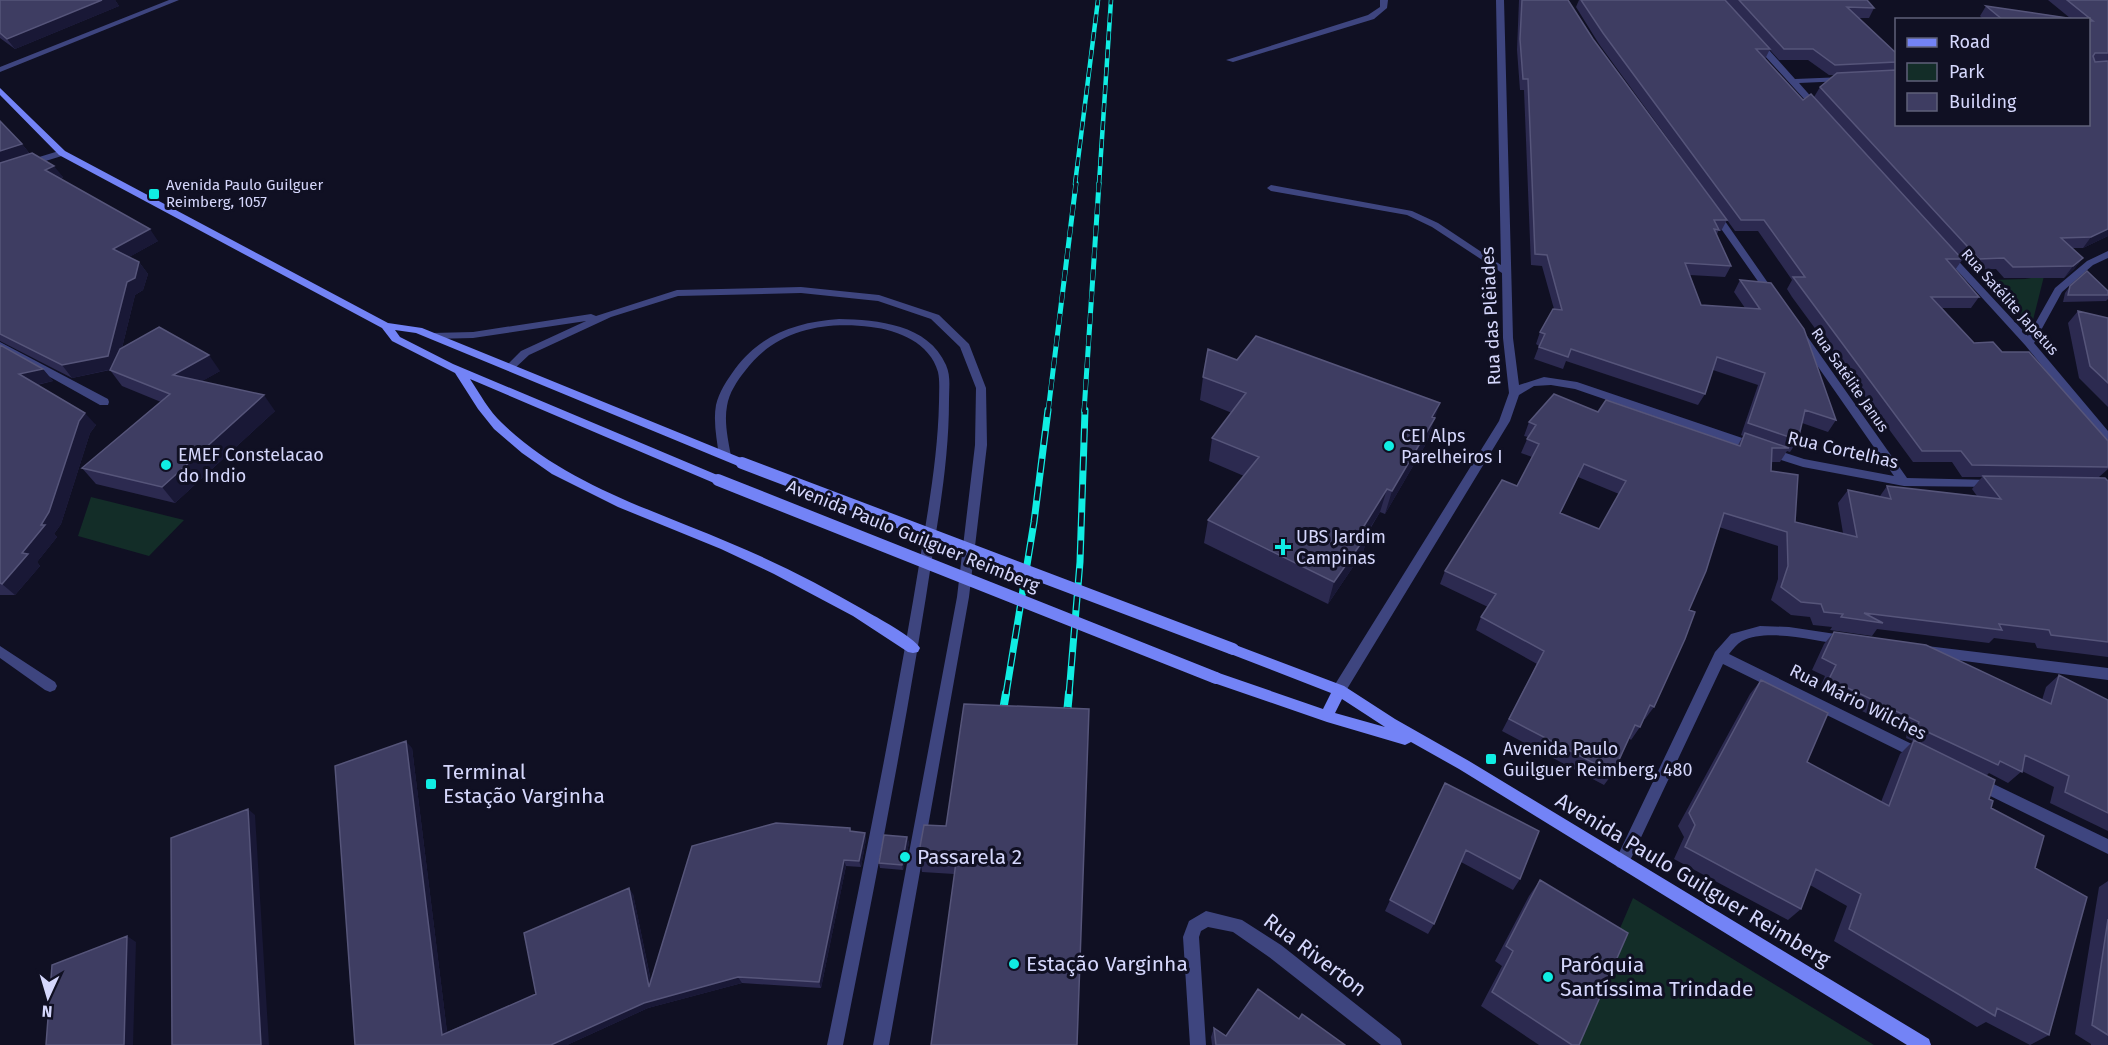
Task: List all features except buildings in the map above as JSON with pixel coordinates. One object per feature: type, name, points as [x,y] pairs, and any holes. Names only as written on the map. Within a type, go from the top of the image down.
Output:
[{"type":"main road","name":"Avenida Paulo Guilguer Reimberg","points":[[0,90],[62,153],[386,326],[418,330],[742,463],[1339,690],[1923,1045]]},
{"type":"main road","name":"Avenida Paulo Guilguer Reimberg","points":[[386,326],[396,339],[459,370],[718,480],[1216,678],[1327,716],[1385,731],[1440,752]]},
{"type":"main road","points":[[479,399],[509,368]]},
{"type":"main road","points":[[459,370],[497,426],[541,461],[599,493],[759,561],[874,622],[913,648]]},
{"type":"main road","points":[[1327,716],[1339,690]]},
{"type":"street","points":[[0,70],[175,0]]},
{"type":"street","points":[[1230,60],[1371,17],[1383,8],[1384,0]]},
{"type":"street","name":"Rua das Plêiades","points":[[1339,690],[1504,421],[1514,393],[1508,338],[1500,0]]},
{"type":"street","points":[[1749,34],[1823,115]]},
{"type":"street","points":[[1793,81],[1851,78]]},
{"type":"street","points":[[0,172],[62,153]]},
{"type":"street","points":[[1271,188],[1408,213],[1435,225],[1506,272]]},
{"type":"street","points":[[1707,202],[1782,308]]},
{"type":"street","name":"Rua Satélite Japetus","points":[[1937,243],[2029,343],[2108,439]]},
{"type":"street","points":[[2029,343],[2058,290],[2090,263],[2108,254]]},
{"type":"street","points":[[509,368],[525,353],[607,315],[678,293],[801,290],[879,298],[935,317],[965,346],[981,388],[981,445],[963,597],[881,1045]]},
{"type":"street","points":[[432,336],[473,335],[607,315]]},
{"type":"street","points":[[725,456],[721,408],[728,388],[741,367],[763,344],[788,332],[814,323],[850,320],[890,327],[922,340],[937,355],[944,374],[942,453],[913,648],[835,1045]]},
{"type":"street","name":"Rua Satélite Janus","points":[[1795,327],[1904,482]]},
{"type":"street","points":[[0,345],[104,402]]},
{"type":"street","name":"Rua Cortelhas","points":[[1514,393],[1530,381],[1550,381],[1577,386],[1803,463],[1904,482],[2010,484]]},
{"type":"street","points":[[1622,862],[1720,656],[1735,638],[1753,633],[1779,631],[1861,642]]},
{"type":"street","points":[[1908,648],[2108,674]]},
{"type":"street","points":[[0,651],[50,686]]},
{"type":"street","name":"Rua Mário Wilches","points":[[1720,656],[1930,759]]},
{"type":"street","points":[[1961,774],[2108,846]]},
{"type":"street","name":"Rua Riverton","points":[[1198,1045],[1190,948],[1195,926],[1213,919],[1236,925],[1275,951],[1394,1045]]},
{"type":"green space","points":[[2044,276],[2033,320],[2023,317],[1990,280],[2025,279]]},
{"type":"green space","points":[[91,497],[184,520],[149,556],[78,536]]},
{"type":"green space","points":[[1633,898],[1874,1045],[1570,1045]]},
{"type":"railway","points":[[1075,184],[1098,0]]},
{"type":"railway","points":[[1099,184],[1111,0]]},
{"type":"railway","points":[[1048,412],[1076,183]]},
{"type":"railway","points":[[1084,412],[1099,183]]},
{"type":"railway","points":[[1006,694],[1034,522],[1048,410]]},
{"type":"railway","points":[[1069,694],[1080,562],[1085,410]]},
{"type":"railway","points":[[1001,722],[1006,693]]},
{"type":"railway","points":[[1066,724],[1069,693]]},
{"type":"place","name":"Avenida Paulo Guilguer Reimberg, 1057","points":[[154,194]]},
{"type":"place","name":"CEI Alps Parelheiros I","points":[[1389,446]]},
{"type":"place","name":"EMEF Constelacao do Indio","points":[[166,465]]},
{"type":"place","name":"UBS Jardim Campinas","points":[[1283,547]]},
{"type":"place","name":"Avenida Paulo Guilguer Reimberg, 480","points":[[1491,759]]},
{"type":"place","name":"Terminal Estação Varginha","points":[[431,784]]},
{"type":"place","name":"Passarela 2","points":[[905,857]]},
{"type":"place","name":"Estação Varginha","points":[[1014,964]]},
{"type":"place","name":"Paróquia Santíssima Trindade","points":[[1548,977]]}]
